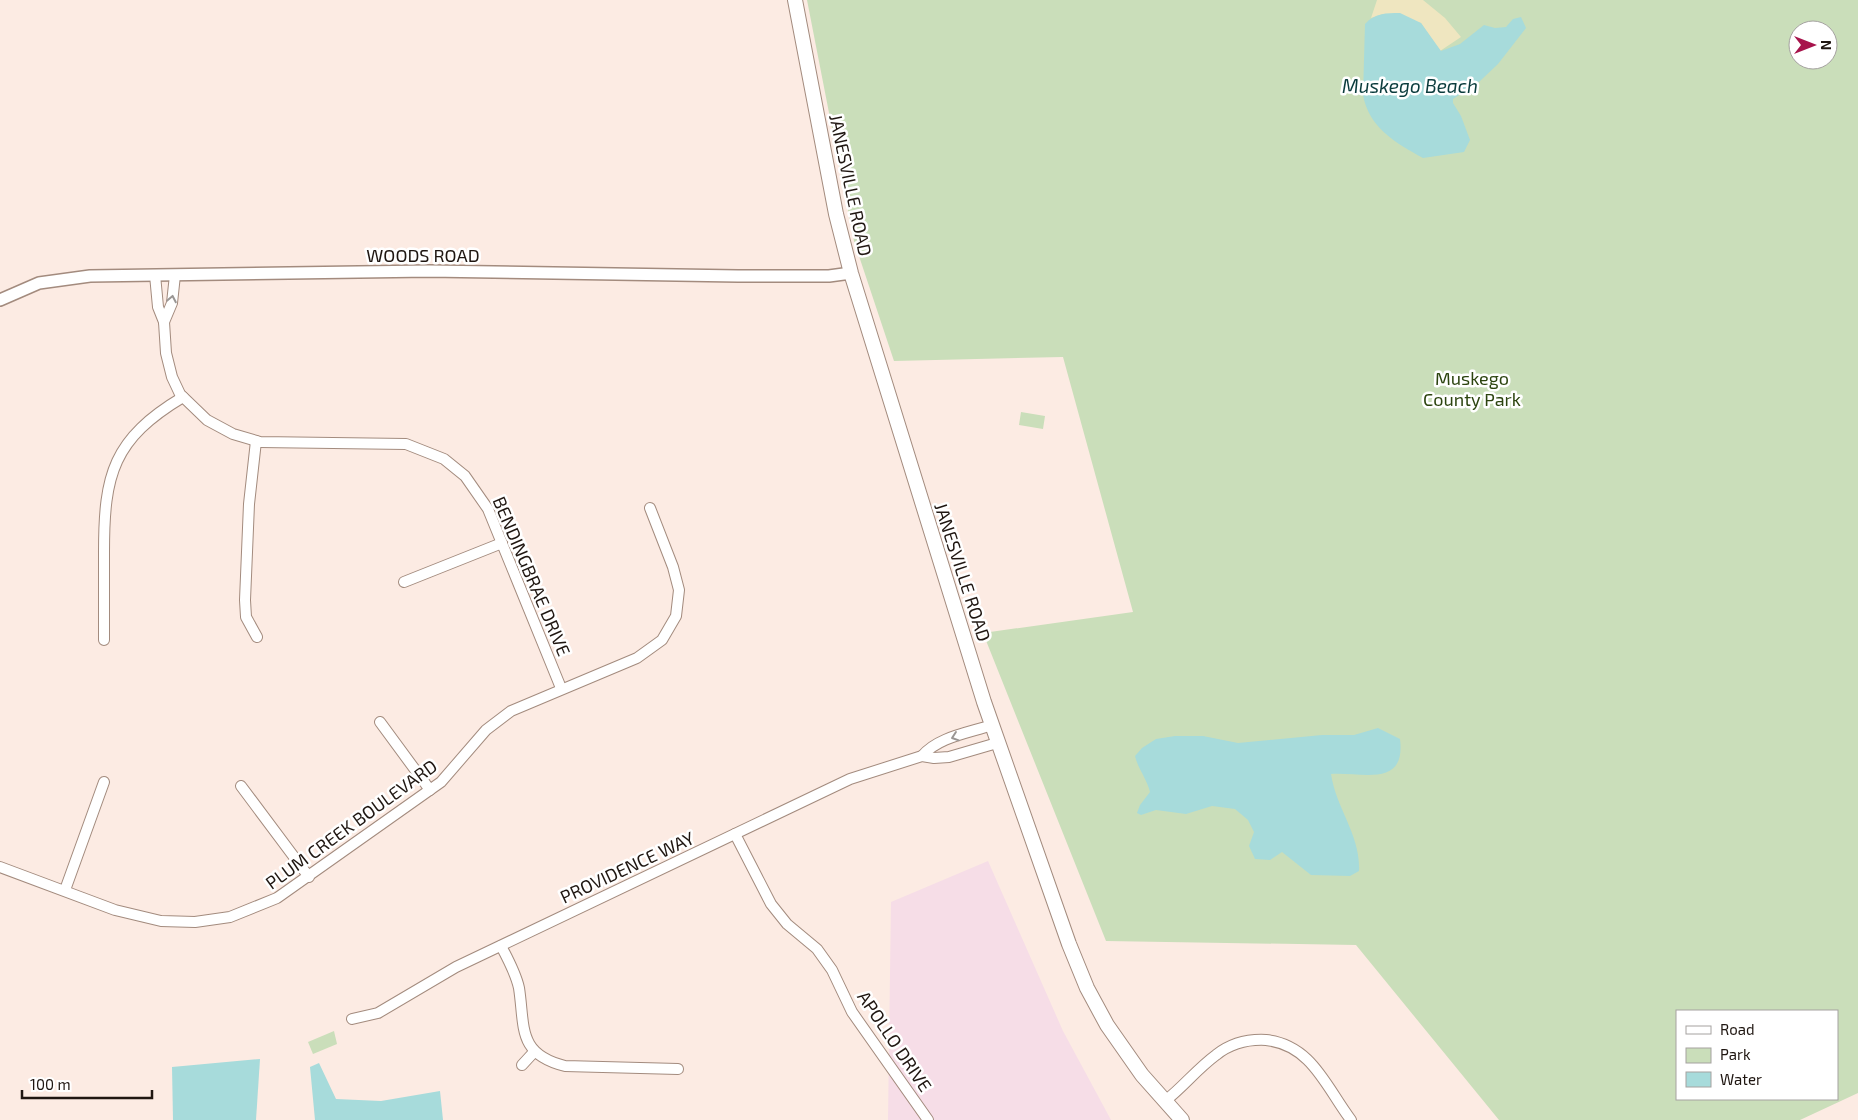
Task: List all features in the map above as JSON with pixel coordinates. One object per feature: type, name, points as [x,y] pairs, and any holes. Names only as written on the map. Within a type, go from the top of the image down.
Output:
[{"type":"main road","name":"JANESVILLE ROAD","points":[[795,0],[831,186],[851,273],[997,743],[1087,988],[1107,1026],[1126,1055],[1182,1120]]},
{"type":"street","name":"WOODS ROAD","points":[[0,300],[23,289],[59,278],[175,274],[430,271],[829,276],[851,273]]},
{"type":"street","name":"BENDINGBRAE DRIVE","points":[[164,322],[172,303],[175,274]]},
{"type":"street","name":"BENDINGBRAE DRIVE","points":[[155,275],[158,307],[164,322],[164,342],[168,363],[183,397],[207,420],[233,434],[256,441],[389,442],[424,449],[455,467],[475,486],[488,509],[561,688]]},
{"type":"street","points":[[104,640],[105,504],[110,480],[123,451],[141,427],[163,409],[183,397]]},
{"type":"street","points":[[256,441],[249,504],[245,600],[246,617],[258,636]]},
{"type":"street","name":"PLUM CREEK BOULEVARD","points":[[0,867],[98,904],[144,918],[195,922],[243,914],[277,898],[430,790],[448,775],[476,741],[498,720],[525,703],[649,651],[662,640],[676,616],[679,590],[673,567],[650,508]]},
{"type":"street","points":[[404,582],[502,543]]},
{"type":"street","points":[[380,722],[430,790]]},
{"type":"street","name":"PROVIDENCE WAY","points":[[922,756],[929,748],[940,743],[992,725]]},
{"type":"street","name":"PROVIDENCE WAY","points":[[352,1019],[378,1013],[437,977],[850,779],[922,756],[934,758],[948,757],[997,743]]},
{"type":"street","points":[[65,890],[104,782]]},
{"type":"street","points":[[241,786],[309,877]]},
{"type":"street","name":"APOLLO DRIVE","points":[[735,834],[771,904],[787,924],[817,950],[832,970],[852,1012],[928,1120]]},
{"type":"street","points":[[501,946],[516,978],[524,1032],[534,1052],[552,1063],[564,1066],[678,1068]]},
{"type":"street","points":[[1165,1101],[1217,1054],[1231,1045],[1259,1040],[1275,1042],[1302,1053],[1314,1065],[1351,1120]]},
{"type":"street","points":[[522,1065],[534,1052]]},
{"type":"shaded area","points":[[988,861],[1063,1031],[1111,1120],[888,1120],[891,902]]},
{"type":"green space","name":"Muskego County Park","points":[[807,0],[1858,0],[1858,1093],[1800,1120],[1499,1120],[1356,945],[1106,941],[983,633],[1133,612],[1063,357],[894,361],[854,241]]},
{"type":"green space","points":[[1021,412],[1045,416],[1043,429],[1019,425]]},
{"type":"green space","points":[[334,1031],[337,1044],[313,1054],[308,1042]]},
{"type":"sand","points":[[1377,0],[1423,0],[1445,18],[1461,37],[1440,51],[1421,23],[1383,14],[1371,18]]},
{"type":"water","name":"Muskego Beach","points":[[1400,13],[1421,23],[1441,51],[1460,44],[1484,25],[1495,28],[1506,27],[1513,19],[1521,17],[1526,28],[1498,64],[1480,81],[1453,99],[1453,103],[1461,116],[1470,140],[1464,152],[1423,158],[1385,133],[1371,117],[1366,107],[1363,95],[1365,24],[1377,16]]},
{"type":"water","points":[[1378,728],[1400,739],[1400,754],[1396,765],[1389,771],[1380,774],[1331,774],[1359,858],[1359,871],[1350,876],[1311,875],[1282,852],[1270,860],[1255,859],[1249,846],[1254,832],[1248,820],[1235,809],[1212,806],[1186,814],[1156,810],[1141,815],[1137,813],[1140,805],[1150,792],[1135,756],[1142,748],[1156,739],[1175,736],[1203,736],[1238,743],[1322,735],[1354,735]]},
{"type":"water","points":[[260,1059],[256,1120],[173,1120],[172,1067]]},
{"type":"water","points":[[319,1063],[336,1099],[381,1101],[440,1091],[443,1120],[315,1120],[310,1067]]}]
